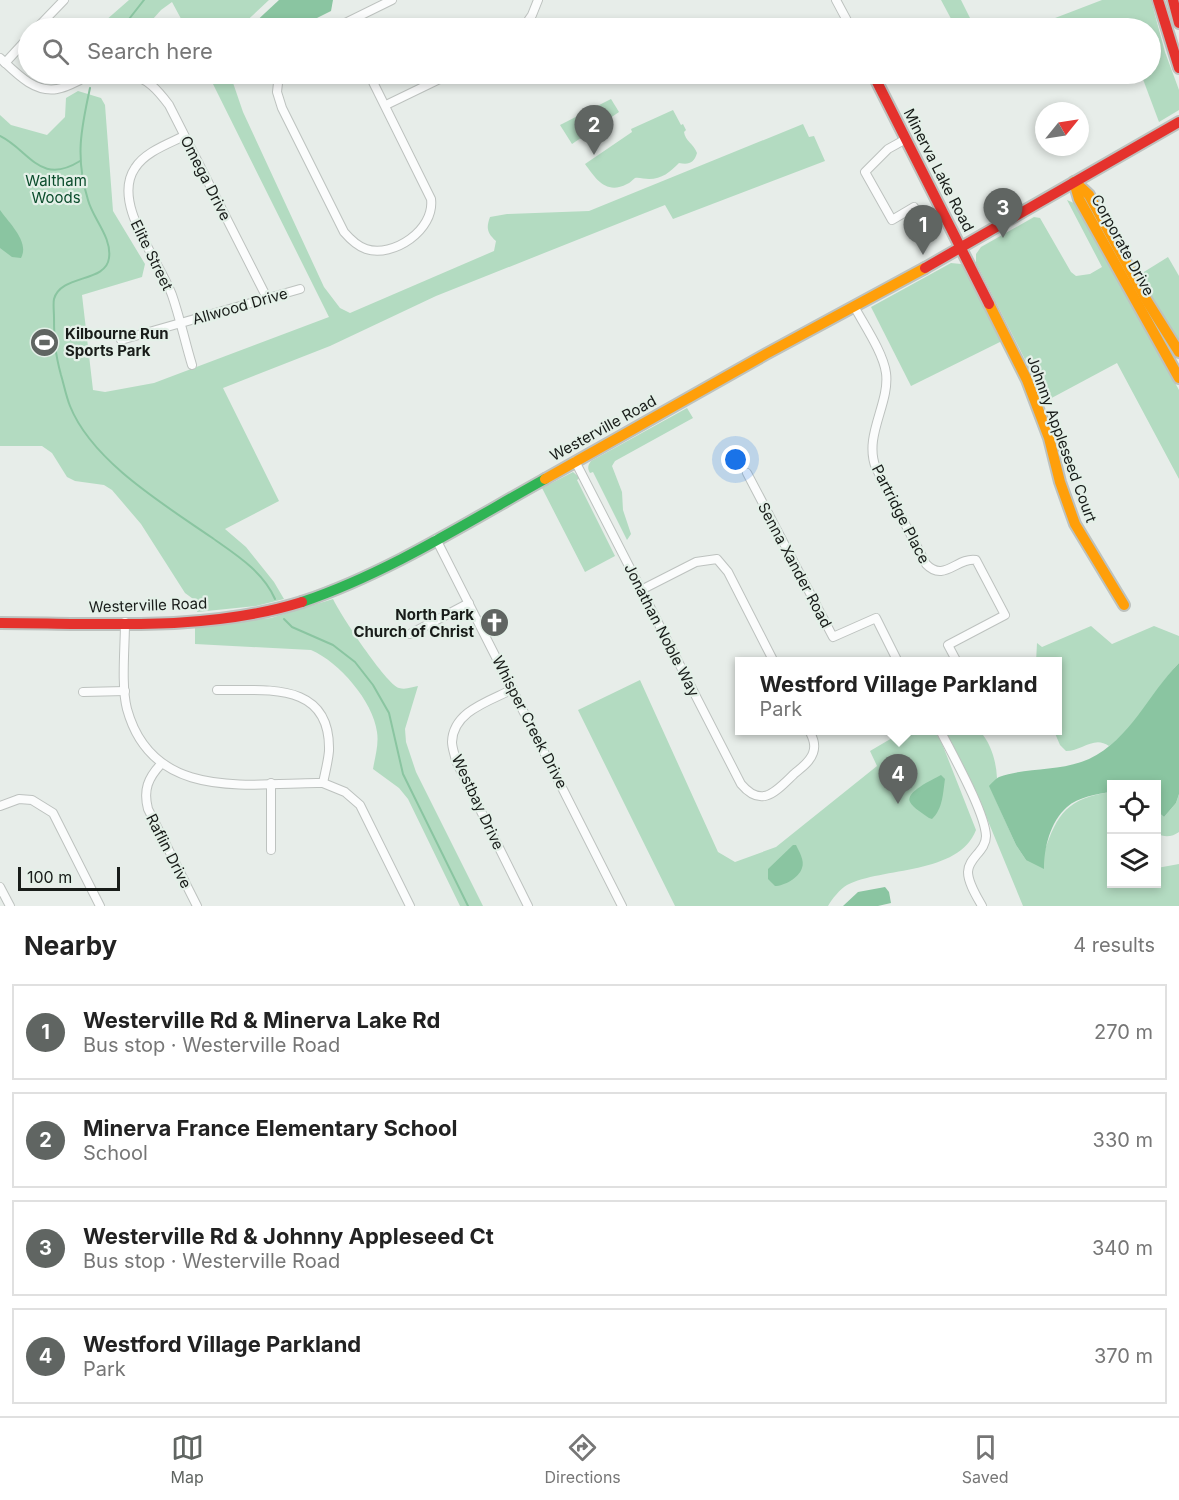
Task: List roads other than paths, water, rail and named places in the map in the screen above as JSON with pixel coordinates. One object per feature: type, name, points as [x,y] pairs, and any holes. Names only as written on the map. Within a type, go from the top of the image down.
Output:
[{"type":"main road","points":[[1158,0],[1179,68]]},
{"type":"main road","points":[[1173,0],[1179,23]]},
{"type":"main road","name":"Minerva Lake Road","points":[[878,84],[962,248]]},
{"type":"main road","name":"Westerville Road","points":[[0,623],[199,620],[241,616],[284,608],[323,595],[372,573],[436,539],[962,248],[1179,122]]},
{"type":"main road","name":"Corporate Drive","points":[[1074,182],[1089,195],[1147,301]]},
{"type":"main road","name":"Corporate Drive","points":[[1074,182],[1079,199],[1179,378]]},
{"type":"main road","name":"Johnny Appleseed Court","points":[[962,248],[1027,380],[1049,438],[1060,482],[1075,524],[1124,605]]},
{"type":"main road","points":[[1147,301],[1179,352]]},
{"type":"street","points":[[47,18],[64,0]]},
{"type":"street","points":[[359,18],[392,0]]},
{"type":"street","points":[[530,18],[538,0]]},
{"type":"street","points":[[836,0],[846,18]]},
{"type":"street","points":[[18,47],[3,61],[18,75]]},
{"type":"street","points":[[31,84],[49,90],[71,84]]},
{"type":"street","name":"Omega Drive","points":[[151,84],[169,105],[267,298]]},
{"type":"street","points":[[277,84],[276,92],[282,108],[344,232],[364,248],[376,250],[393,247],[418,234],[424,228],[432,209],[431,199],[374,84]]},
{"type":"street","points":[[386,105],[429,84]]},
{"type":"street","name":"Elite Street","points":[[184,136],[153,152],[134,168],[127,191],[132,215],[168,284],[192,365]]},
{"type":"street","points":[[906,139],[888,149],[865,172],[892,219],[914,207]]},
{"type":"street","name":"Allwood Drive","points":[[121,340],[300,289]]},
{"type":"street","name":"Corporate Drive","points":[[1147,301],[1179,359]]},
{"type":"street","name":"Partridge Place","points":[[854,306],[886,372],[886,384],[873,443],[873,460],[876,468],[922,558],[931,570],[943,572],[972,560],[979,563],[1005,615],[948,645],[954,657]]},
{"type":"street","name":"Jonathan Noble Way","points":[[575,461],[741,784],[753,795],[768,796],[777,790],[807,763],[813,754],[814,745],[811,735]]},
{"type":"street","name":"Senna Xander Road","points":[[747,472],[833,637],[876,618],[896,657]]},
{"type":"street","name":"Whisper Creek Drive","points":[[436,539],[622,906]]},
{"type":"street","points":[[641,590],[696,562],[717,559],[728,572],[771,657]]},
{"type":"street","points":[[410,634],[469,603]]},
{"type":"street","points":[[125,622],[127,709],[142,743],[161,764],[196,780],[216,784],[323,783],[345,792],[360,805],[410,906]]},
{"type":"street","name":"Westbay Drive","points":[[513,689],[469,712],[456,725],[452,743],[456,761],[528,906]]},
{"type":"street","points":[[217,690],[280,690],[307,700],[325,722],[329,750],[323,783]]},
{"type":"street","points":[[83,692],[125,691]]},
{"type":"street","points":[[942,735],[982,819],[986,838],[982,849],[970,863],[968,871],[982,906]]},
{"type":"street","name":"Raflin Drive","points":[[161,764],[152,774],[146,787],[145,798],[148,809],[197,906]]},
{"type":"street","points":[[271,783],[272,850]]},
{"type":"street","points":[[0,806],[19,799],[32,800],[53,813],[100,906]]},
{"type":"street","points":[[0,887],[10,906]]},
{"type":"waterway","points":[[130,18],[144,0]]},
{"type":"waterway","points":[[90,88],[82,130],[82,171],[90,207],[108,243],[109,258],[106,266],[100,271],[65,286],[58,291],[54,299],[56,353],[69,402],[80,426],[112,463],[151,496],[247,564],[263,580],[275,599]]},
{"type":"waterway","points":[[0,136],[36,164],[45,168],[55,170],[66,168],[80,161]]},
{"type":"waterway","points":[[284,619],[292,627],[333,645],[355,662],[373,685],[389,713],[403,774],[468,906]]},
{"type":"place","name":"Minerva France Elementary School","points":[[594,155]]},
{"type":"place","name":"Westerville Rd & Johnny Appleseed Ct","points":[[1003,238]]},
{"type":"place","name":"Westerville Rd & Minerva Lake Rd","points":[[923,255]]},
{"type":"place","name":"Kilbourne Run Sports Park","points":[[44,342]]},
{"type":"place","name":"North Park Church of Christ","points":[[495,623]]},
{"type":"place","name":"Westford Village Parkland","points":[[898,804]]},
{"type":"park label","name":"Waltham Woods","points":[[56,188]]}]
